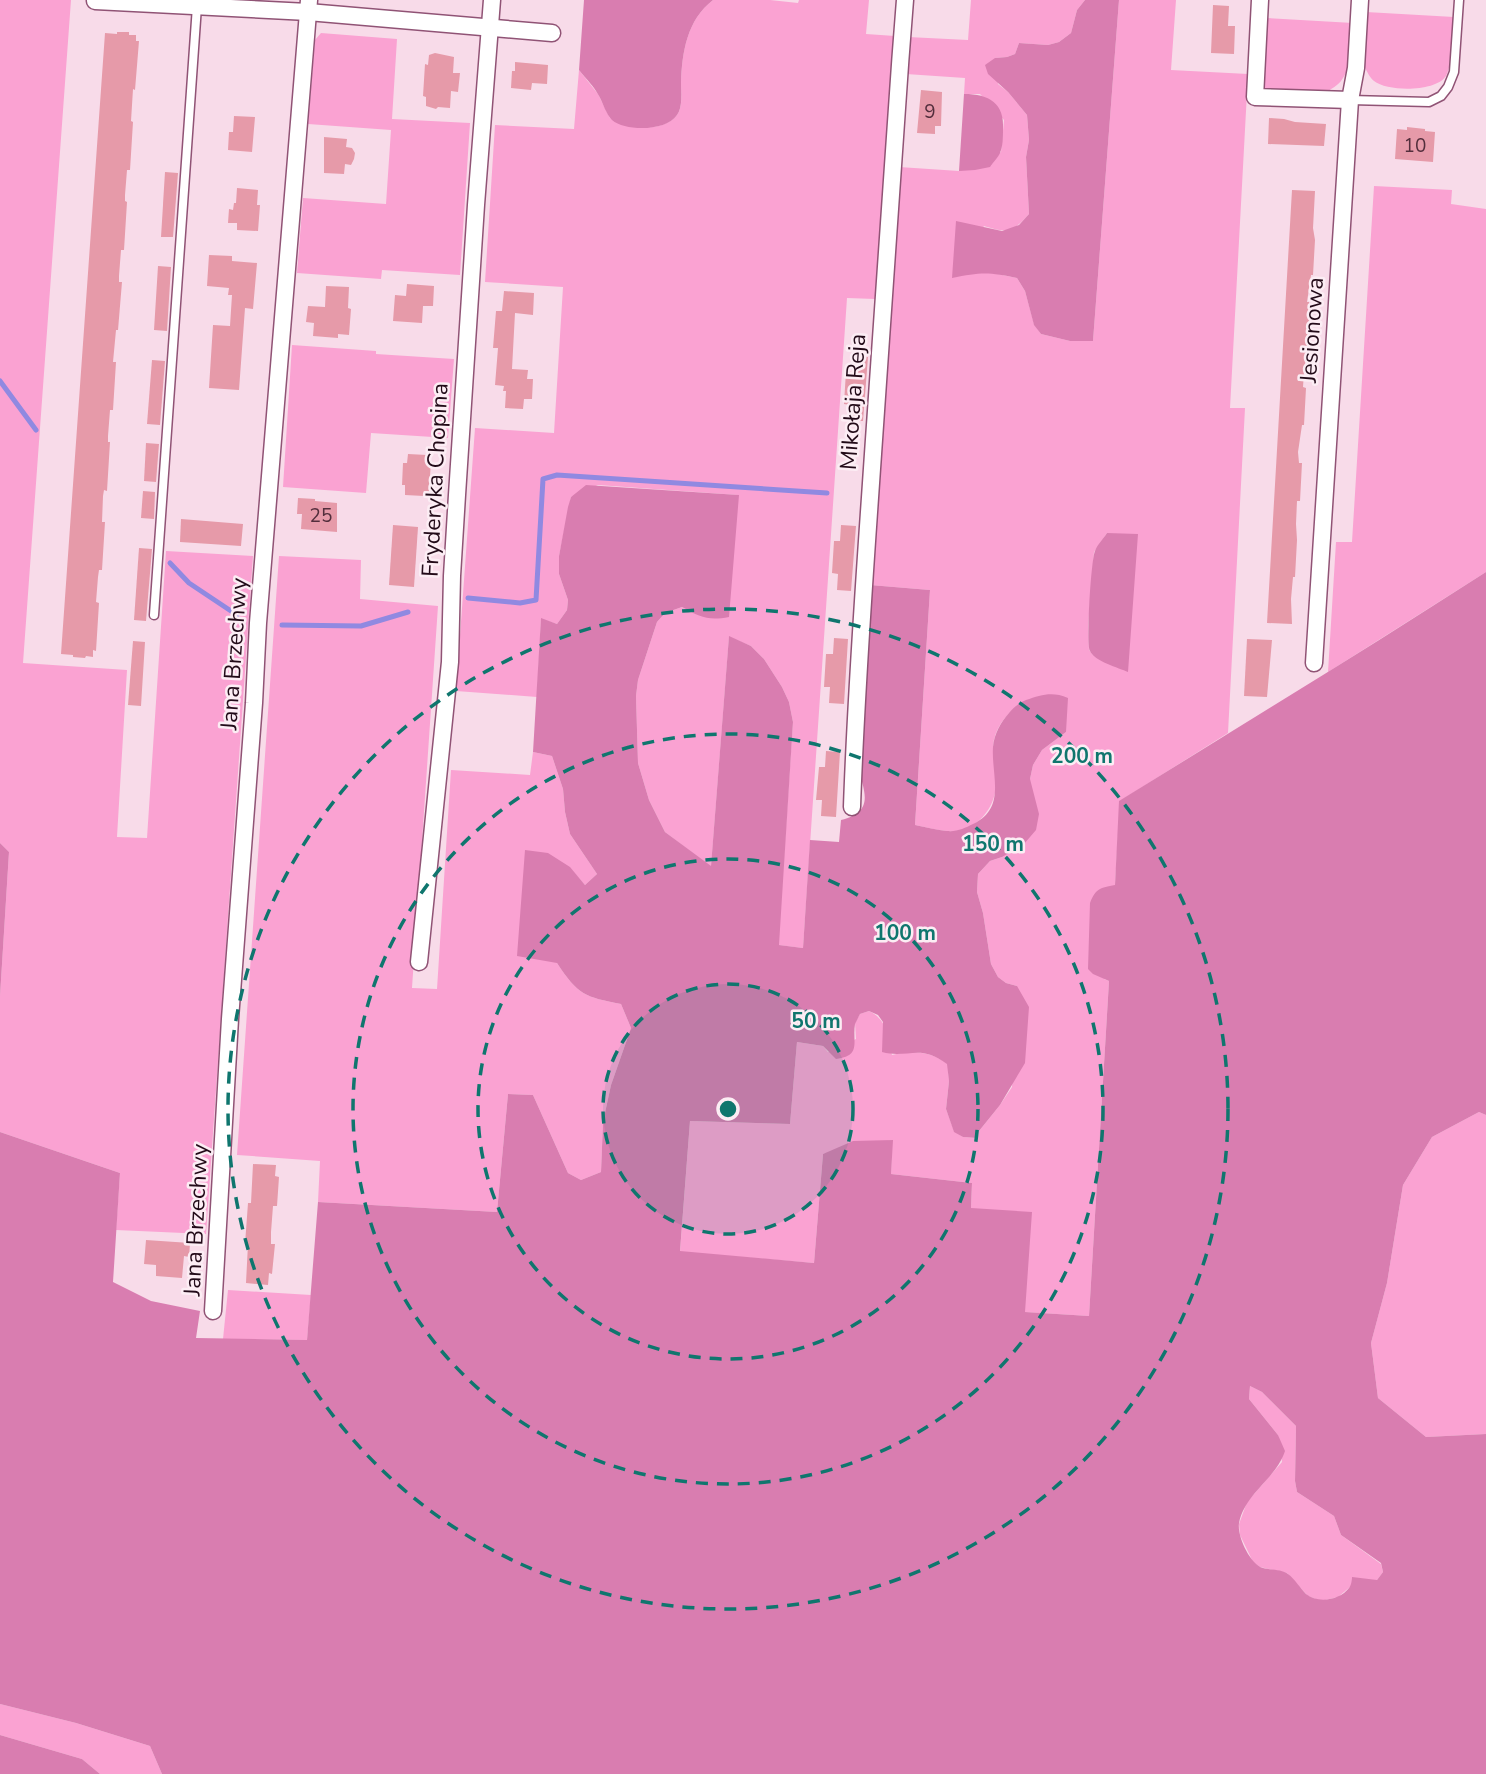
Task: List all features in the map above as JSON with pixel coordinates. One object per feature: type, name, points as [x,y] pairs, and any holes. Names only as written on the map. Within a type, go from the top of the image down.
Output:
[{"type":"street","name":"Fryderyka Chopina","points":[[419,962],[450,662],[459,454],[492,0]]},
{"type":"street","name":"Mikołaja Reja","points":[[852,807],[863,582],[905,0]]},
{"type":"street","points":[[1260,0],[1255,97],[1350,100]]},
{"type":"street","name":"Jesionowa","points":[[1314,663],[1350,100],[1356,68],[1360,0]]},
{"type":"street","points":[[95,1],[197,6],[309,6],[552,33]]},
{"type":"street","name":"Jana Brzechwy","points":[[214,1311],[230,1019],[258,623],[309,6]]},
{"type":"lane","points":[[1350,100],[1429,102],[1441,96],[1454,72],[1459,0]]},
{"type":"lane","points":[[154,615],[197,6]]},
{"type":"shaded area","points":[[0,0],[71,0],[23,663],[127,670],[117,837],[147,838],[166,551],[253,556],[206,1234],[116,1230],[120,1173],[0,1132],[0,996],[9,852],[0,843]]},
{"type":"shaded area","points":[[584,0],[713,0],[697,17],[688,37],[683,60],[680,108],[672,120],[656,127],[636,128],[618,124],[610,118],[597,92],[579,70]]},
{"type":"shaded area","points":[[713,0],[798,3],[799,0],[869,0],[866,34],[895,36],[875,299],[847,298],[803,948],[778,945],[793,722],[789,702],[764,659],[751,646],[729,637],[711,867],[665,832],[649,800],[638,763],[638,680],[657,622],[665,613],[682,607],[696,614],[738,495],[598,485],[571,497],[559,556],[559,574],[568,600],[567,610],[557,624],[541,619],[537,697],[456,691],[475,428],[554,433],[563,287],[485,282],[495,125],[574,129],[579,70],[598,94],[610,118],[648,127],[668,123],[675,118],[680,108],[683,60],[688,37],[697,17]]},
{"type":"shaded area","points":[[971,0],[1085,0],[1077,10],[1071,33],[1059,42],[1048,45],[1019,43],[1015,54],[995,58],[998,84],[1027,115],[1029,214],[1009,230],[984,226],[952,277],[979,272],[1017,278],[1025,291],[1034,324],[1041,334],[1070,341],[1093,341],[1119,0],[1176,0],[1171,70],[1248,74],[1230,408],[1245,408],[1228,733],[1120,801],[1115,885],[1104,979],[1109,981],[1089,1316],[1024,1312],[971,1208],[972,1183],[891,1174],[892,1140],[823,1154],[814,1263],[680,1252],[690,1121],[790,1124],[797,1042],[823,1046],[828,1052],[856,1039],[855,1023],[860,1014],[869,1011],[883,1024],[892,1055],[921,1053],[935,1056],[948,1064],[946,1109],[954,1131],[963,1137],[977,1138],[979,1131],[1012,1087],[1017,986],[998,977],[991,964],[977,892],[978,874],[990,861],[1002,857],[1033,765],[1042,750],[1066,732],[1021,702],[1006,717],[996,734],[993,747],[995,794],[981,818],[966,829],[957,831],[915,825],[930,590],[870,585],[899,167],[959,171],[1001,152],[1004,120],[980,94],[964,94],[965,78],[906,74],[908,37],[968,40]],"holes":[[[1107,533],[1093,655],[1089,650],[1088,626],[1094,552]]]},
{"type":"shaded area","points":[[1085,0],[1119,0],[1093,341],[1070,341],[1041,334],[1034,325],[1025,291],[1017,278],[985,274],[952,278],[956,221],[1002,231],[1019,225],[1029,214],[1027,115],[988,74],[985,65],[995,58],[1015,54],[1019,43],[1048,45],[1059,42],[1071,33],[1077,10]]},
{"type":"shaded area","points":[[1366,12],[1454,17],[1451,56],[1446,76],[1432,85],[1412,89],[1390,87],[1374,81],[1364,62]]},
{"type":"shaded area","points":[[1266,18],[1353,23],[1350,61],[1341,81],[1327,92],[1262,89]]},
{"type":"shaded area","points":[[321,33],[397,39],[392,119],[470,123],[460,275],[382,270],[381,279],[297,273],[303,198],[386,204],[391,130],[308,124],[315,40]]},
{"type":"shaded area","points":[[964,94],[988,98],[1001,113],[1002,147],[990,167],[959,171]]},
{"type":"shaded area","points":[[1374,186],[1452,190],[1451,204],[1486,209],[1486,572],[1328,672],[1336,542],[1352,542]]},
{"type":"shaded area","points":[[292,345],[454,359],[448,438],[371,433],[366,493],[283,487]]},
{"type":"shaded area","points":[[586,485],[739,495],[729,617],[704,617],[682,607],[665,613],[657,622],[638,680],[638,763],[649,800],[665,832],[711,866],[729,636],[751,646],[764,659],[789,702],[793,722],[779,945],[803,948],[810,840],[839,842],[841,820],[858,813],[864,802],[864,789],[859,772],[870,585],[930,590],[915,825],[954,831],[984,817],[994,800],[993,747],[1003,720],[1026,700],[1052,694],[1068,698],[1066,732],[1042,750],[1033,765],[1030,779],[1039,814],[1036,830],[1024,844],[990,861],[978,874],[977,892],[991,964],[998,977],[1017,986],[1029,1007],[1025,1063],[977,1138],[963,1137],[954,1132],[946,1109],[949,1081],[947,1064],[929,1054],[882,1052],[883,1022],[878,1015],[869,1011],[860,1014],[855,1024],[854,1047],[850,1055],[836,1059],[823,1046],[797,1042],[790,1124],[690,1121],[680,1251],[814,1263],[823,1154],[853,1141],[893,1140],[891,1174],[972,1183],[971,1208],[1032,1212],[1025,1312],[1089,1316],[1109,981],[1088,969],[1090,903],[1099,890],[1115,885],[1119,801],[1486,572],[1486,1115],[1479,1112],[1432,1137],[1403,1185],[1387,1283],[1371,1343],[1378,1398],[1426,1437],[1486,1434],[1486,1774],[162,1774],[150,1746],[76,1723],[0,1704],[0,1132],[120,1173],[113,1282],[151,1301],[200,1311],[196,1338],[307,1340],[318,1202],[497,1212],[508,1094],[533,1095],[568,1173],[581,1180],[601,1172],[603,1122],[611,1085],[631,1028],[621,1004],[583,993],[557,963],[517,956],[525,850],[548,853],[570,867],[585,885],[597,874],[570,834],[563,789],[552,756],[533,752],[541,618],[557,624],[567,610],[568,600],[559,574],[559,556],[571,497]],"holes":[[[1250,1386],[1262,1392],[1296,1426],[1297,1492],[1334,1516],[1341,1535],[1381,1563],[1383,1572],[1377,1580],[1352,1577],[1350,1587],[1345,1592],[1329,1599],[1317,1599],[1306,1594],[1285,1572],[1263,1568],[1249,1555],[1239,1529],[1242,1512],[1275,1470],[1285,1451],[1278,1435],[1249,1399]]]},
{"type":"shaded area","points":[[1107,533],[1138,534],[1128,672],[1096,658],[1090,651],[1093,558]]},
{"type":"shaded area","points":[[279,556],[361,560],[360,599],[438,606],[412,988],[437,989],[451,770],[530,775],[533,752],[552,756],[563,789],[570,834],[597,874],[585,885],[569,867],[557,963],[583,993],[621,1004],[631,1028],[611,1085],[603,1122],[601,1172],[581,1180],[568,1173],[533,1095],[508,1094],[497,1212],[318,1202],[320,1161],[237,1155]]},
{"type":"shaded area","points":[[0,843],[9,852],[0,996]]},
{"type":"shaded area","points":[[1479,1112],[1486,1115],[1486,1434],[1426,1437],[1378,1398],[1371,1343],[1387,1283],[1403,1185],[1432,1137]]},
{"type":"shaded area","points":[[228,1290],[311,1295],[307,1340],[223,1339]]},
{"type":"shaded area","points":[[1250,1386],[1262,1392],[1296,1426],[1297,1492],[1334,1516],[1341,1535],[1381,1564],[1383,1572],[1377,1580],[1350,1587],[1338,1597],[1321,1601],[1308,1596],[1287,1573],[1260,1567],[1253,1562],[1240,1535],[1239,1524],[1247,1502],[1282,1462],[1278,1435],[1249,1399]]},
{"type":"shaded area","points":[[0,1704],[76,1723],[150,1746],[162,1774],[100,1774],[82,1759],[0,1735]]},
{"type":"shaded area","points":[[0,1735],[82,1759],[100,1774],[0,1774]]},
{"type":"building","points":[[1213,5],[1229,6],[1228,26],[1235,26],[1234,54],[1211,53]]},
{"type":"building","points":[[129,32],[129,35],[136,35],[136,41],[139,41],[135,90],[133,89],[130,170],[127,170],[125,195],[127,202],[124,250],[121,250],[119,276],[119,282],[122,282],[113,362],[116,362],[113,410],[110,410],[108,436],[110,442],[107,491],[104,490],[103,496],[102,522],[105,522],[102,570],[99,570],[96,602],[99,603],[96,651],[93,650],[93,657],[85,658],[61,654],[105,33]]},
{"type":"building","points":[[435,53],[454,57],[453,73],[460,73],[458,92],[451,91],[450,108],[436,109],[426,106],[426,97],[423,96],[425,64],[428,65],[429,55]]},
{"type":"building","points":[[515,62],[548,65],[547,84],[532,83],[531,90],[511,88]]},
{"type":"building","points":[[921,90],[942,92],[941,126],[935,126],[935,134],[917,133]]},
{"type":"building","points":[[234,116],[255,117],[252,152],[228,150],[229,132],[233,132]]},
{"type":"building","points":[[1269,118],[1326,124],[1324,146],[1268,144]]},
{"type":"building","points":[[1407,127],[1435,132],[1433,162],[1395,159],[1397,129],[1407,130]]},
{"type":"building","points":[[324,137],[347,139],[346,147],[352,148],[355,153],[351,165],[345,164],[344,174],[324,173]]},
{"type":"building","points":[[165,172],[178,173],[173,237],[161,237]]},
{"type":"building","points":[[237,188],[258,190],[258,231],[237,230],[237,223],[228,223],[229,209],[233,210],[236,203]]},
{"type":"building","points":[[1292,190],[1315,191],[1315,240],[1313,275],[1307,302],[1311,315],[1303,387],[1306,388],[1304,425],[1298,452],[1299,463],[1302,463],[1300,501],[1297,501],[1292,624],[1267,623]]},
{"type":"building","points":[[209,255],[232,256],[232,261],[257,263],[253,309],[245,308],[239,390],[209,388],[213,325],[230,326],[232,295],[228,295],[229,288],[207,286]]},
{"type":"building","points":[[158,266],[171,267],[167,331],[154,330]]},
{"type":"building","points":[[407,284],[434,286],[433,306],[423,306],[422,323],[393,321],[395,295],[406,296]]},
{"type":"building","points":[[326,286],[349,287],[349,335],[338,334],[338,338],[313,336],[314,323],[306,322],[308,306],[325,307]]},
{"type":"building","points":[[504,291],[534,293],[533,315],[515,313],[512,369],[528,370],[527,379],[533,379],[532,399],[524,399],[523,409],[505,408],[504,386],[495,385],[498,348],[493,348],[496,311],[502,311]]},
{"type":"building","points":[[853,356],[868,357],[863,421],[849,421],[850,405],[844,404],[846,371],[852,372]]},
{"type":"building","points":[[152,360],[165,361],[160,425],[147,424]]},
{"type":"building","points":[[146,443],[159,444],[156,482],[144,481]]},
{"type":"building","points":[[408,454],[427,455],[427,461],[431,461],[429,492],[424,491],[424,496],[405,495],[405,485],[402,485],[403,463],[407,463]]},
{"type":"building","points":[[143,491],[155,492],[154,519],[141,518]]},
{"type":"building","points":[[298,498],[337,503],[337,532],[301,529],[302,514],[297,514]]},
{"type":"building","points":[[181,519],[243,524],[241,546],[180,542]]},
{"type":"building","points":[[393,525],[418,527],[414,587],[389,585]]},
{"type":"building","points":[[841,525],[856,526],[851,591],[837,590],[838,574],[832,573],[834,541],[840,541]]},
{"type":"building","points":[[139,548],[152,549],[146,621],[134,620]]},
{"type":"building","points":[[834,638],[848,639],[844,704],[829,703],[830,687],[824,687],[826,654],[833,654]]},
{"type":"building","points":[[1247,639],[1272,640],[1267,697],[1244,696]]},
{"type":"building","points":[[133,641],[145,642],[141,706],[128,705]]},
{"type":"building","points":[[826,751],[840,752],[836,817],[821,816],[822,800],[816,800],[819,767],[825,767]]},
{"type":"building","points":[[253,1164],[276,1165],[275,1176],[279,1177],[277,1206],[273,1206],[271,1244],[275,1244],[268,1285],[246,1283],[248,1244],[245,1244]]},
{"type":"building","points":[[146,1240],[190,1243],[189,1257],[184,1256],[182,1278],[156,1276],[156,1265],[144,1264]]},
{"type":"waterway","points":[[0,381],[36,430]]},
{"type":"waterway","points":[[468,598],[520,603],[536,600],[543,479],[557,475],[827,493]]},
{"type":"waterway","points":[[170,563],[189,583],[237,615]]},
{"type":"waterway","points":[[282,625],[361,626],[408,612]]}]
